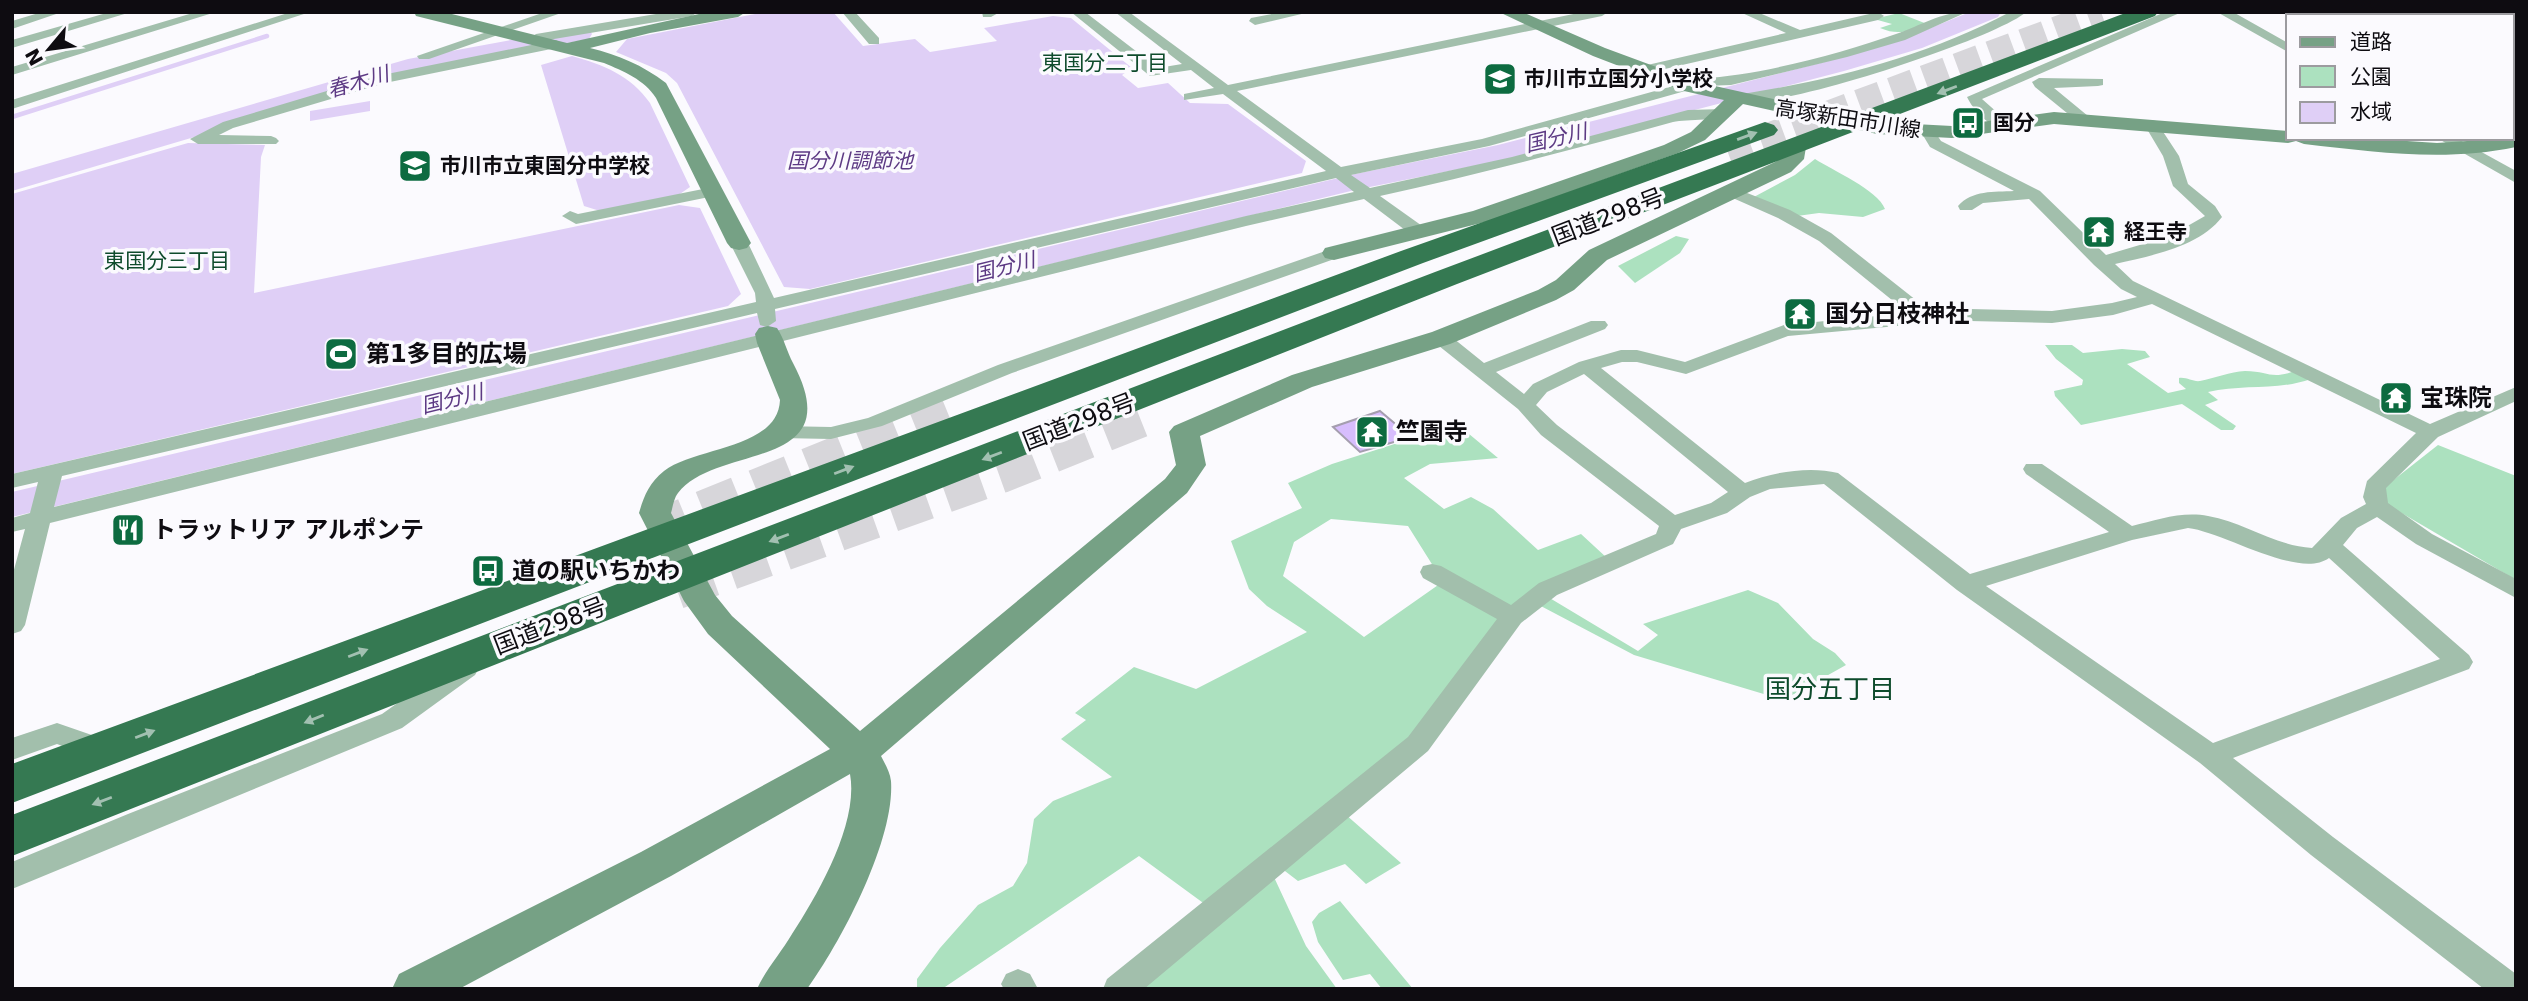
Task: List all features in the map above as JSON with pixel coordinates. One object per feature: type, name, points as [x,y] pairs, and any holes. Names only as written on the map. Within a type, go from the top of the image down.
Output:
[{"type":"highway","name":"国道298号","points":[[12,836],[514,640],[676,555],[1416,244],[1808,114],[2086,12]]},
{"type":"highway","name":"国道298号","points":[[12,784],[102,750],[676,555],[1649,201],[2148,12]]},
{"type":"highway","points":[[1147,416],[1530,264],[1649,201]]},
{"type":"highway","points":[[947,411],[1416,244]]},
{"type":"street","points":[[12,25],[56,12]]},
{"type":"street","points":[[12,44],[125,12]]},
{"type":"street","points":[[12,71],[210,12]]},
{"type":"street","points":[[12,105],[304,12]]},
{"type":"street","points":[[422,12],[549,42],[626,65],[659,87],[739,243],[794,403],[788,424],[762,442],[684,473],[668,483],[656,501],[655,513],[701,601],[720,625],[858,752],[869,768],[872,782],[870,808],[844,883],[780,989]]},
{"type":"street","points":[[189,129],[392,68],[558,12]]},
{"type":"street","points":[[271,141],[198,139],[228,125],[382,79],[692,12]]},
{"type":"street","points":[[549,42],[738,12]]},
{"type":"street","points":[[848,12],[874,40]]},
{"type":"street","points":[[1077,12],[1155,73],[1192,65]]},
{"type":"street","points":[[1121,12],[1363,192],[1416,244]]},
{"type":"street","points":[[1255,21],[1304,12]]},
{"type":"street","name":"高塚新田市川線","points":[[1507,12],[1643,70],[1698,89],[1730,106],[1808,114],[1856,124],[1928,132],[2048,118],[2151,124],[2286,137]]},
{"type":"street","points":[[1189,97],[1602,12]]},
{"type":"street","points":[[1746,12],[1799,34]]},
{"type":"street","points":[[1835,12],[1901,38],[1922,52]]},
{"type":"street","points":[[12,525],[1338,174],[1483,143],[1698,89],[1702,82],[1731,81],[1901,38],[1961,12]]},
{"type":"street","points":[[12,481],[50,477],[1514,161],[1688,114],[1821,82],[1975,35],[2020,12]]},
{"type":"street","points":[[2003,125],[1973,97],[2176,12]]},
{"type":"street","points":[[2223,12],[2286,47]]},
{"type":"street","points":[[1643,70],[1878,16]]},
{"type":"street","points":[[12,82],[44,91],[55,90]]},
{"type":"street","points":[[2083,119],[2040,83],[2098,82]]},
{"type":"street","points":[[780,432],[831,433],[875,422],[1005,369],[1334,253],[1416,244],[1481,216],[1671,149],[1698,136],[1730,106]]},
{"type":"street","points":[[2100,261],[2120,258],[2182,237],[2199,230],[2214,217],[2209,209],[2181,186],[2171,156],[2151,124]]},
{"type":"street","points":[[1928,132],[1935,144],[2034,194],[2127,285],[2151,299],[2430,432]]},
{"type":"street","points":[[2325,140],[2397,147],[2463,149],[2516,141]]},
{"type":"street","points":[[2447,140],[2516,178]]},
{"type":"street","points":[[415,989],[656,864],[858,752],[1176,486],[1191,465],[1184,432],[1333,370],[1441,338],[1547,295],[1565,285],[1598,256],[1703,203],[1783,167],[1793,159],[1795,146]]},
{"type":"street","points":[[570,216],[576,219],[713,192]]},
{"type":"street","points":[[1732,192],[1784,214],[1825,237],[1921,314],[2052,317],[2113,309],[2151,299]]},
{"type":"street","points":[[1966,206],[1979,198],[2034,194]]},
{"type":"street","points":[[1525,405],[1540,388],[1586,366],[1629,355],[1678,367],[1695,367],[1784,331],[1919,318],[1921,314]]},
{"type":"street","points":[[1483,370],[1597,325]]},
{"type":"street","points":[[1441,338],[1525,405],[1549,430],[1672,524]]},
{"type":"street","points":[[1586,366],[1742,492]]},
{"type":"street","points":[[2516,393],[2430,432],[2375,486],[2374,497],[2378,507],[2424,539],[2516,590]]},
{"type":"street","points":[[2034,469],[2128,534]]},
{"type":"street","points":[[12,625],[50,477]]},
{"type":"street","points":[[1119,989],[1418,744],[1512,617],[1548,589],[1665,539],[1672,524],[1719,509],[1742,492],[1765,483],[1798,478],[1830,478],[1966,584],[2210,755],[2313,839],[2510,989]]},
{"type":"street","points":[[1966,584],[2128,534],[2188,521],[2199,521],[2298,556],[2317,556],[2349,523],[2378,507]]},
{"type":"street","points":[[2210,755],[2460,662],[2330,545]]},
{"type":"street","points":[[1432,572],[1512,617]]},
{"type":"street","points":[[12,877],[138,822],[392,721],[468,667],[514,640]]},
{"type":"street","points":[[12,749],[57,733],[102,750]]},
{"type":"green space","points":[[1899,13],[1927,24],[1893,32],[1880,28],[1892,24],[1874,19]]},
{"type":"green space","points":[[1815,159],[1864,188],[1881,202],[1885,209],[1863,217],[1819,213],[1797,216],[1752,198],[1795,175]]},
{"type":"green space","points":[[1676,236],[1689,239],[1680,253],[1635,283],[1618,266]]},
{"type":"green space","points":[[2045,345],[2072,345],[2083,353],[2122,349],[2145,351],[2150,357],[2127,364],[2168,393],[2186,389],[2179,383],[2179,378],[2200,381],[2245,371],[2275,375],[2295,371],[2311,379],[2285,385],[2208,392],[2218,400],[2205,405],[2236,426],[2233,430],[2221,430],[2182,404],[2081,425],[2055,396],[2054,391],[2082,385],[2083,380],[2056,359]]},
{"type":"green space","points":[[1457,424],[1498,458],[1430,464],[1404,478],[1444,509],[1471,497],[1493,509],[1538,550],[1581,534],[1607,558],[1512,612],[1435,569],[1408,526],[1331,519],[1294,542],[1283,576],[1364,637],[1441,583],[1503,617],[1424,728],[1206,905],[1139,856],[942,989],[917,989],[917,979],[978,905],[1013,886],[1027,863],[1034,819],[1053,801],[1112,777],[1061,739],[1086,720],[1075,713],[1134,667],[1196,689],[1307,632],[1267,606],[1249,589],[1231,541],[1302,508],[1288,483],[1332,464]]},
{"type":"green space","points":[[2438,445],[2516,476],[2516,580],[2381,501],[2382,489]]},
{"type":"green space","points":[[1748,590],[1778,603],[1813,639],[1835,653],[1846,665],[1789,697],[1767,695],[1634,655],[1537,604],[1548,597],[1638,651],[1658,635],[1643,624]]},
{"type":"green space","points":[[1345,814],[1401,863],[1366,884],[1345,864],[1298,881],[1281,868]]},
{"type":"green space","points":[[1273,875],[1306,946],[1337,989],[1137,989]]},
{"type":"green space","points":[[1340,901],[1413,989],[1382,989],[1370,974],[1343,980],[1318,942],[1312,922],[1319,913]]},
{"type":"water","name":"国分川調節池","points":[[765,12],[833,12],[863,46],[915,39],[930,52],[997,41],[984,28],[1053,16],[1071,18],[1132,68],[1122,75],[1138,88],[1168,83],[1190,103],[1228,104],[1306,161],[1302,173],[810,289],[784,287],[677,83],[666,73],[616,52],[627,39]]},
{"type":"water","points":[[572,56],[616,72],[642,93],[650,103],[690,187],[677,196],[600,211],[584,206],[541,65]]},
{"type":"water","points":[[370,101],[370,111],[310,121],[310,111]]},
{"type":"water","points":[[188,143],[265,145],[261,157],[254,293],[679,205],[700,208],[741,294],[728,306],[12,474],[12,194]]},
{"type":"building","name":"竺園寺","points":[[1380,411],[1411,437],[1360,452],[1333,427]]},
{"type":"waterway","name":"国分川","points":[[12,505],[1355,182],[1499,153],[1836,66],[1914,43],[1990,12]]},
{"type":"waterway","name":"春木川","points":[[12,183],[416,64],[581,34]]},
{"type":"waterway","points":[[12,117],[267,36]]},
{"type":"tunnel","points":[[1727,150],[2101,12]]},
{"type":"tunnel","points":[[650,531],[947,411]]},
{"type":"tunnel","points":[[677,590],[1001,474],[1147,416]]},
{"type":"place","name":"市川市立国分小学校","points":[[1500,79]]},
{"type":"place","name":"国分","points":[[1968,123]]},
{"type":"place","name":"市川市立東国分中学校","points":[[415,166]]},
{"type":"place","name":"経王寺","points":[[2099,232]]},
{"type":"place","name":"国分日枝神社","points":[[1800,314]]},
{"type":"place","name":"第1多目的広場","points":[[341,354]]},
{"type":"place","name":"宝珠院","points":[[2396,398]]},
{"type":"place","name":"竺園寺","points":[[1372,432]]},
{"type":"place","name":"トラットリア アルポンテ","points":[[128,530]]},
{"type":"place","name":"道の駅いちかわ","points":[[488,571]]},
{"type":"district","name":"東国分二丁目","points":[[1105,63]]},
{"type":"district","name":"東国分三丁目","points":[[167,261]]},
{"type":"district","name":"国分五丁目","points":[[1830,689]]}]
